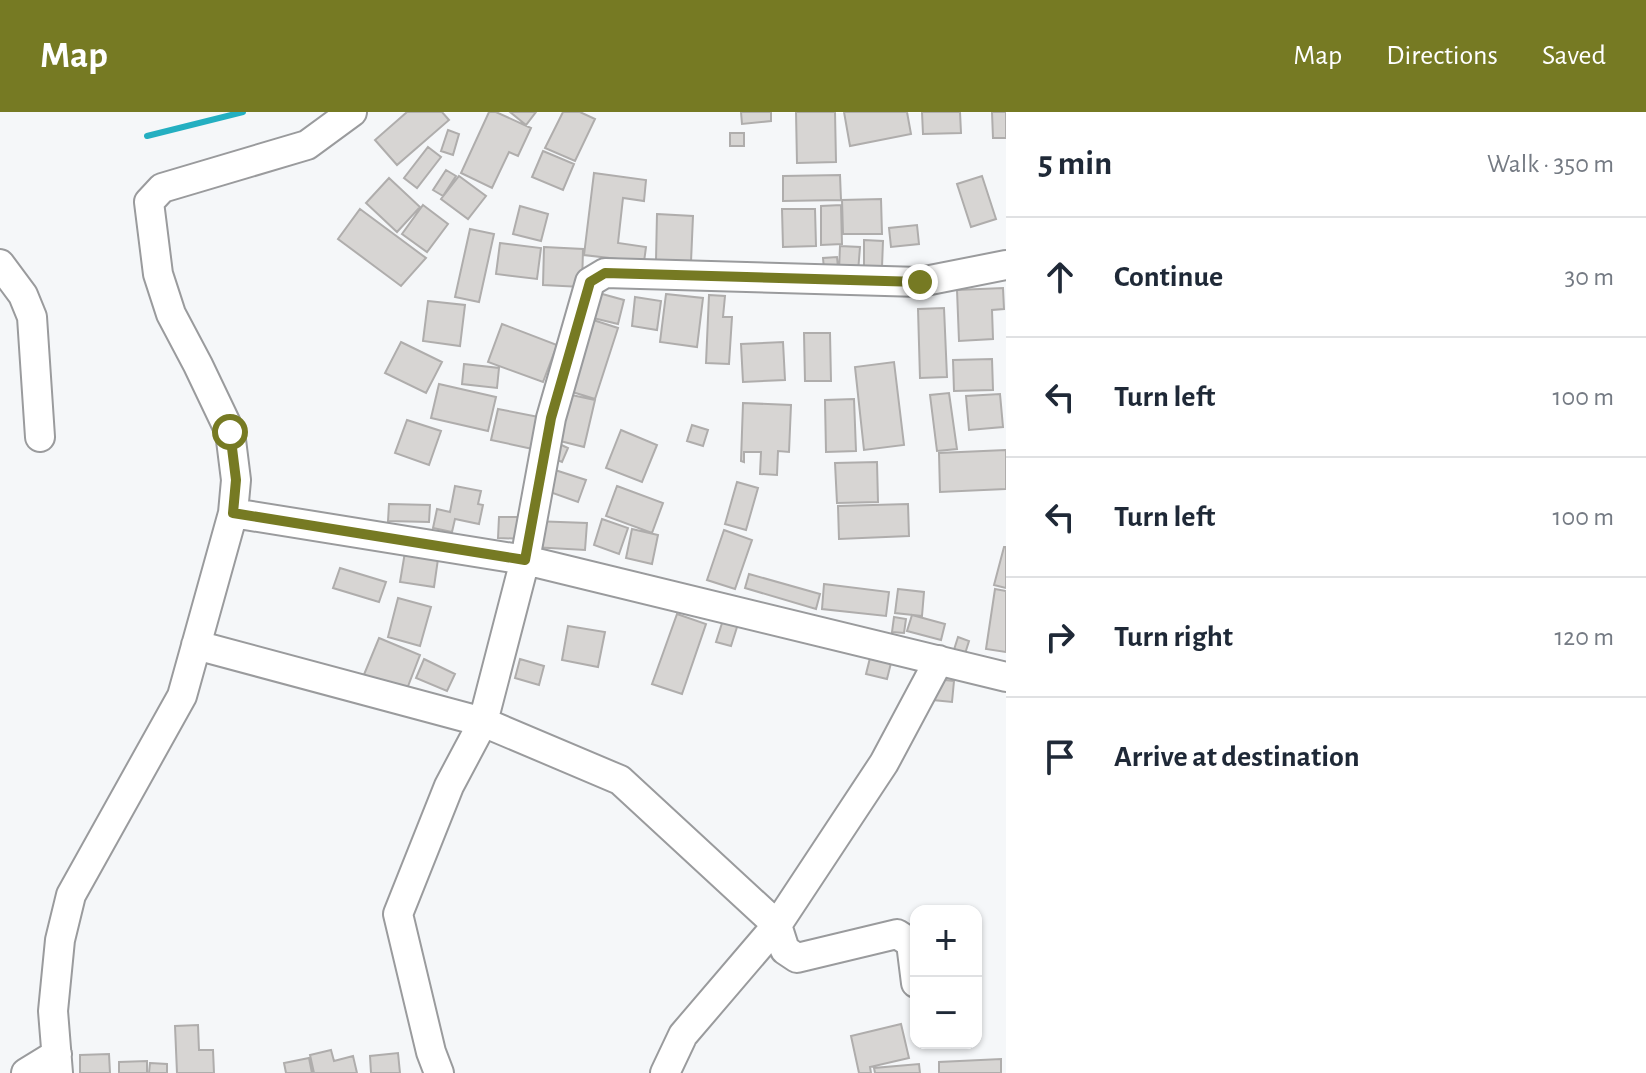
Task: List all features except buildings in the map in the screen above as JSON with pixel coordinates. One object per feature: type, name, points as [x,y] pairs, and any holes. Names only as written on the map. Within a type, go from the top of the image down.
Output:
[{"type":"street","points":[[26,1073],[58,1064],[53,1011],[60,940],[71,895],[182,696],[233,513],[236,480],[230,432],[171,314],[158,274],[149,202],[162,188],[307,145],[352,112]]},
{"type":"street","points":[[0,264],[23,295],[32,317],[40,437]]},
{"type":"street","points":[[439,1073],[431,1052],[398,914],[449,786],[483,722],[525,560],[555,403],[590,282],[605,273],[920,282],[1006,265]]},
{"type":"street","points":[[233,513],[525,560],[1006,677]]},
{"type":"street","points":[[196,645],[483,722],[620,780],[777,925],[785,950],[797,958],[897,934],[911,943],[915,977]]},
{"type":"street","points":[[665,1073],[683,1035],[777,925],[884,763],[939,660]]},
{"type":"waterway","points":[[147,136],[243,112]]},
{"type":"route","points":[[230,432],[236,480],[233,513],[525,560],[551,418],[590,282],[605,273],[920,282]]}]
